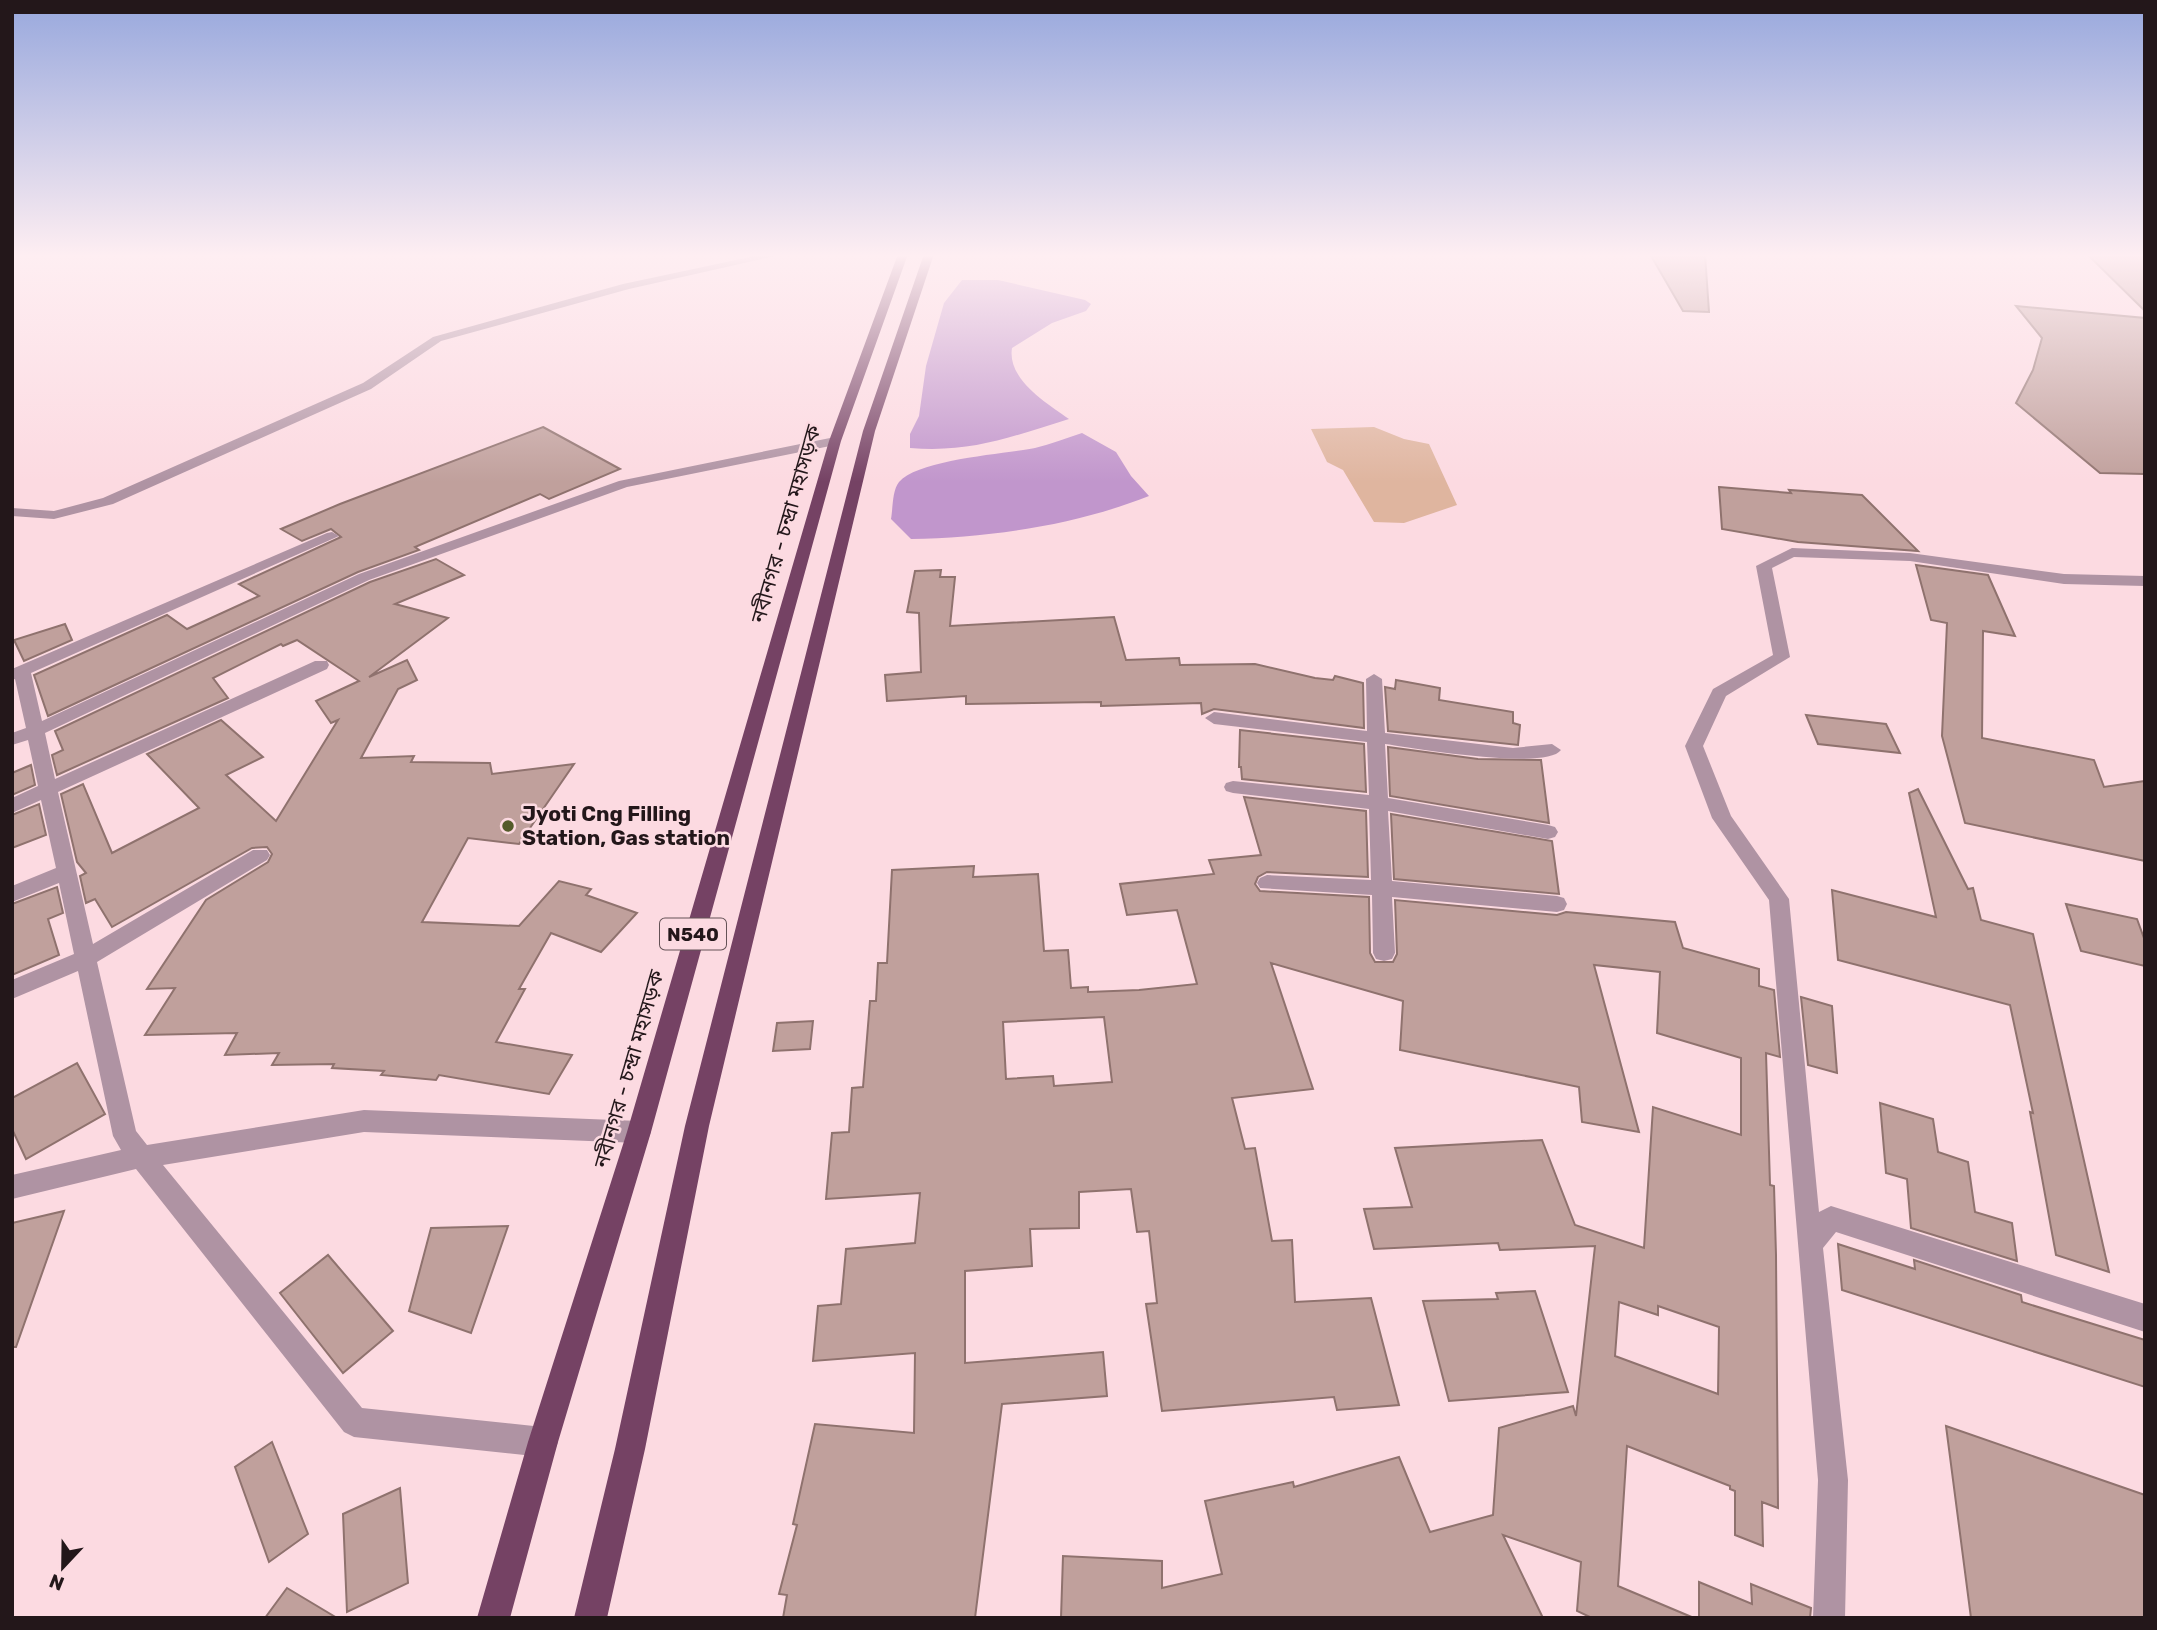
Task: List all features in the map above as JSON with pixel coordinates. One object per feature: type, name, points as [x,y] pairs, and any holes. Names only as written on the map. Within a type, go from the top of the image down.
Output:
[{"type":"highway","name":"নবীনগর - চন্দ্রা মহাসড়ক","points":[[493,1618],[543,1442],[639,1132],[835,441],[875,330]]},
{"type":"highway","name":"N540","points":[[590,1618],[630,1449],[697,1126],[862,458],[904,330]]},
{"type":"street","points":[[12,512],[54,515],[107,501],[367,386],[438,339],[470,330]]},
{"type":"street","points":[[23,735],[390,568],[624,484],[835,441]]},
{"type":"street","points":[[332,537],[17,673],[23,735],[48,792],[125,1136],[354,1422],[543,1442]]},
{"type":"street","points":[[1829,1618],[1833,1480],[1779,899],[1722,818],[1694,746],[1719,693],[1783,657],[1764,566],[1792,552],[1910,557],[2064,579],[2145,581]]},
{"type":"street","points":[[12,806],[48,792],[321,665]]},
{"type":"street","points":[[1374,679],[1384,953]]},
{"type":"street","points":[[1214,718],[1513,754],[1552,750]]},
{"type":"street","points":[[1233,787],[1378,803],[1548,832]]},
{"type":"street","points":[[12,990],[85,960],[260,855]]},
{"type":"street","points":[[12,894],[66,872]]},
{"type":"street","points":[[1267,883],[1381,888],[1557,904]]},
{"type":"street","points":[[12,1187],[141,1157],[363,1121],[639,1132]]},
{"type":"street","points":[[1809,1244],[1831,1218],[2145,1318]]},
{"type":"shaded area","points":[[936,330],[1041,330],[1012,348],[1012,359],[1022,380],[1030,389],[1069,419],[972,446],[910,448],[910,434],[919,416],[926,366]]},
{"type":"shaded area","points":[[1374,427],[1404,439],[1429,444],[1457,505],[1404,523],[1374,522],[1343,470],[1327,462],[1311,429]]},
{"type":"shaded area","points":[[1082,433],[1116,452],[1131,476],[1149,496],[1062,522],[971,536],[911,539],[891,519],[897,486],[909,474],[943,463],[1035,448]]},
{"type":"building","points":[[2036,330],[2145,330],[2145,474],[2100,473],[2016,403],[2033,370],[2042,338]]},
{"type":"building","points":[[543,427],[620,469],[549,499],[540,494],[415,547],[419,550],[358,572],[48,716],[34,675],[167,615],[187,629],[259,596],[239,584],[341,537],[331,529],[302,541],[281,529]]},
{"type":"building","points":[[1719,487],[1862,495],[1918,551],[1798,542],[1722,529]]},
{"type":"building","points":[[436,559],[464,575],[395,604],[448,618],[369,677],[407,660],[417,680],[398,689],[361,758],[414,756],[411,762],[490,763],[492,774],[574,764],[519,844],[468,838],[422,922],[519,926],[559,881],[591,889],[586,895],[637,913],[601,952],[551,933],[519,989],[525,989],[496,1042],[572,1055],[549,1094],[439,1075],[436,1080],[381,1075],[384,1071],[332,1068],[334,1064],[272,1065],[279,1053],[225,1055],[237,1033],[145,1035],[175,988],[147,989],[206,900],[268,862],[272,854],[267,847],[252,848],[112,927],[95,899],[86,903],[80,876],[86,873],[77,862],[61,794],[83,784],[112,853],[199,808],[147,754],[221,720],[263,757],[226,775],[276,821],[338,720],[331,723],[316,701],[359,681],[297,640],[283,646],[281,644],[213,678],[228,698],[57,775],[52,755],[63,750],[55,731],[370,582]]},
{"type":"building","points":[[1916,565],[1988,575],[2015,636],[1983,631],[1982,738],[2094,760],[2104,787],[2145,781],[2145,861],[1965,823],[1942,736],[1947,623],[1931,620]]},
{"type":"building","points":[[941,570],[940,577],[955,577],[950,626],[1114,617],[1126,660],[1179,658],[1180,665],[1255,664],[1315,678],[1333,680],[1335,676],[1363,683],[1364,728],[1214,709],[1202,714],[1201,703],[1101,706],[1101,702],[966,704],[966,696],[887,701],[885,675],[921,672],[919,613],[907,612],[915,571]]},
{"type":"building","points":[[65,624],[72,640],[24,661],[14,640]]},
{"type":"building","points":[[1396,680],[1440,688],[1439,700],[1513,712],[1513,723],[1520,725],[1518,745],[1388,731],[1385,687],[1395,689]]},
{"type":"building","points":[[1806,715],[1886,724],[1900,753],[1818,744]]},
{"type":"building","points":[[1240,730],[1364,744],[1366,792],[1242,779],[1239,767]]},
{"type":"building","points":[[1388,747],[1478,759],[1541,760],[1549,823],[1390,796]]},
{"type":"building","points":[[31,765],[35,785],[12,795],[12,773]]},
{"type":"building","points":[[1918,789],[1968,889],[1973,888],[1981,920],[2033,934],[2109,1272],[2056,1255],[2030,1112],[2033,1113],[2010,1005],[1838,960],[1832,890],[1936,917],[1909,793]]},
{"type":"building","points":[[1244,797],[1366,811],[1368,877],[1267,872],[1258,877],[1255,884],[1260,891],[1369,897],[1370,953],[1375,962],[1393,962],[1397,954],[1395,900],[1557,915],[1566,912],[1675,922],[1683,948],[1759,969],[1759,986],[1774,990],[1780,1057],[1766,1053],[1770,1185],[1774,1186],[1776,1255],[1778,1508],[1762,1502],[1763,1546],[1735,1535],[1735,1491],[1730,1489],[1730,1486],[1627,1446],[1618,1586],[1694,1618],[1592,1618],[1577,1611],[1581,1562],[1503,1535],[1543,1618],[1061,1618],[1063,1556],[1162,1561],[1162,1588],[1222,1574],[1205,1501],[1293,1482],[1294,1487],[1399,1457],[1430,1532],[1493,1515],[1499,1428],[1573,1406],[1576,1416],[1595,1246],[1500,1250],[1498,1243],[1374,1249],[1364,1209],[1412,1207],[1395,1148],[1542,1140],[1575,1225],[1644,1248],[1653,1107],[1741,1135],[1741,1058],[1657,1033],[1660,972],[1594,965],[1639,1132],[1582,1122],[1579,1087],[1400,1050],[1403,1001],[1271,963],[1313,1089],[1232,1098],[1245,1149],[1255,1148],[1272,1241],[1292,1240],[1295,1302],[1371,1298],[1399,1405],[1337,1410],[1334,1397],[1162,1411],[1146,1304],[1157,1303],[1149,1231],[1137,1232],[1131,1189],[1079,1192],[1079,1228],[1030,1229],[1032,1266],[965,1271],[965,1363],[1103,1352],[1107,1396],[1002,1404],[975,1618],[783,1618],[787,1595],[779,1594],[797,1525],[793,1524],[815,1424],[914,1433],[915,1353],[813,1361],[818,1306],[841,1304],[846,1249],[915,1243],[920,1193],[826,1199],[832,1133],[849,1132],[852,1088],[863,1087],[870,1001],[876,1001],[878,963],[887,963],[892,870],[974,866],[973,877],[1038,874],[1044,951],[1068,950],[1071,988],[1088,987],[1088,992],[1139,990],[1197,984],[1177,910],[1127,915],[1120,884],[1214,874],[1209,860],[1261,855]],"holes":[[[1104,1017],[1112,1082],[1054,1086],[1053,1076],[1006,1079],[1003,1022]],[[1619,1302],[1658,1315],[1658,1306],[1719,1327],[1718,1394],[1615,1356]]]},
{"type":"building","points":[[39,804],[46,835],[12,848],[12,815]]},
{"type":"building","points":[[1391,814],[1552,841],[1559,894],[1394,879]]},
{"type":"building","points":[[57,887],[63,913],[48,919],[59,955],[12,975],[12,904]]},
{"type":"building","points":[[2066,904],[2137,919],[2145,941],[2145,966],[2081,951]]},
{"type":"building","points":[[1801,997],[1832,1006],[1837,1073],[1808,1065]]},
{"type":"building","points":[[813,1021],[810,1049],[773,1051],[777,1023]]},
{"type":"building","points":[[77,1063],[105,1114],[26,1159],[12,1129],[12,1098]]},
{"type":"building","points":[[1880,1103],[1933,1119],[1938,1152],[1968,1162],[1975,1212],[2012,1223],[2017,1261],[1911,1228],[1907,1179],[1886,1173]]},
{"type":"building","points":[[64,1211],[16,1347],[12,1347],[12,1223]]},
{"type":"building","points":[[508,1226],[471,1333],[409,1311],[431,1228]]},
{"type":"building","points":[[1838,1244],[1915,1269],[1914,1260],[2021,1295],[2022,1302],[2145,1340],[2145,1387],[1842,1290]]},
{"type":"building","points":[[328,1255],[393,1331],[343,1373],[280,1293]]},
{"type":"building","points":[[1535,1291],[1568,1392],[1449,1401],[1423,1301],[1498,1299],[1496,1293]]},
{"type":"building","points":[[1946,1426],[2145,1495],[2145,1618],[1971,1618]]},
{"type":"building","points":[[272,1442],[308,1534],[269,1562],[235,1467]]},
{"type":"building","points":[[400,1488],[408,1583],[347,1612],[343,1514]]},
{"type":"building","points":[[1699,1582],[1752,1604],[1751,1584],[1811,1608],[1810,1618],[1699,1618]]},
{"type":"building","points":[[287,1588],[337,1618],[265,1618]]},
{"type":"place","name":"Jyoti Cng Filling Station, Gas station","points":[[508,826]]}]
